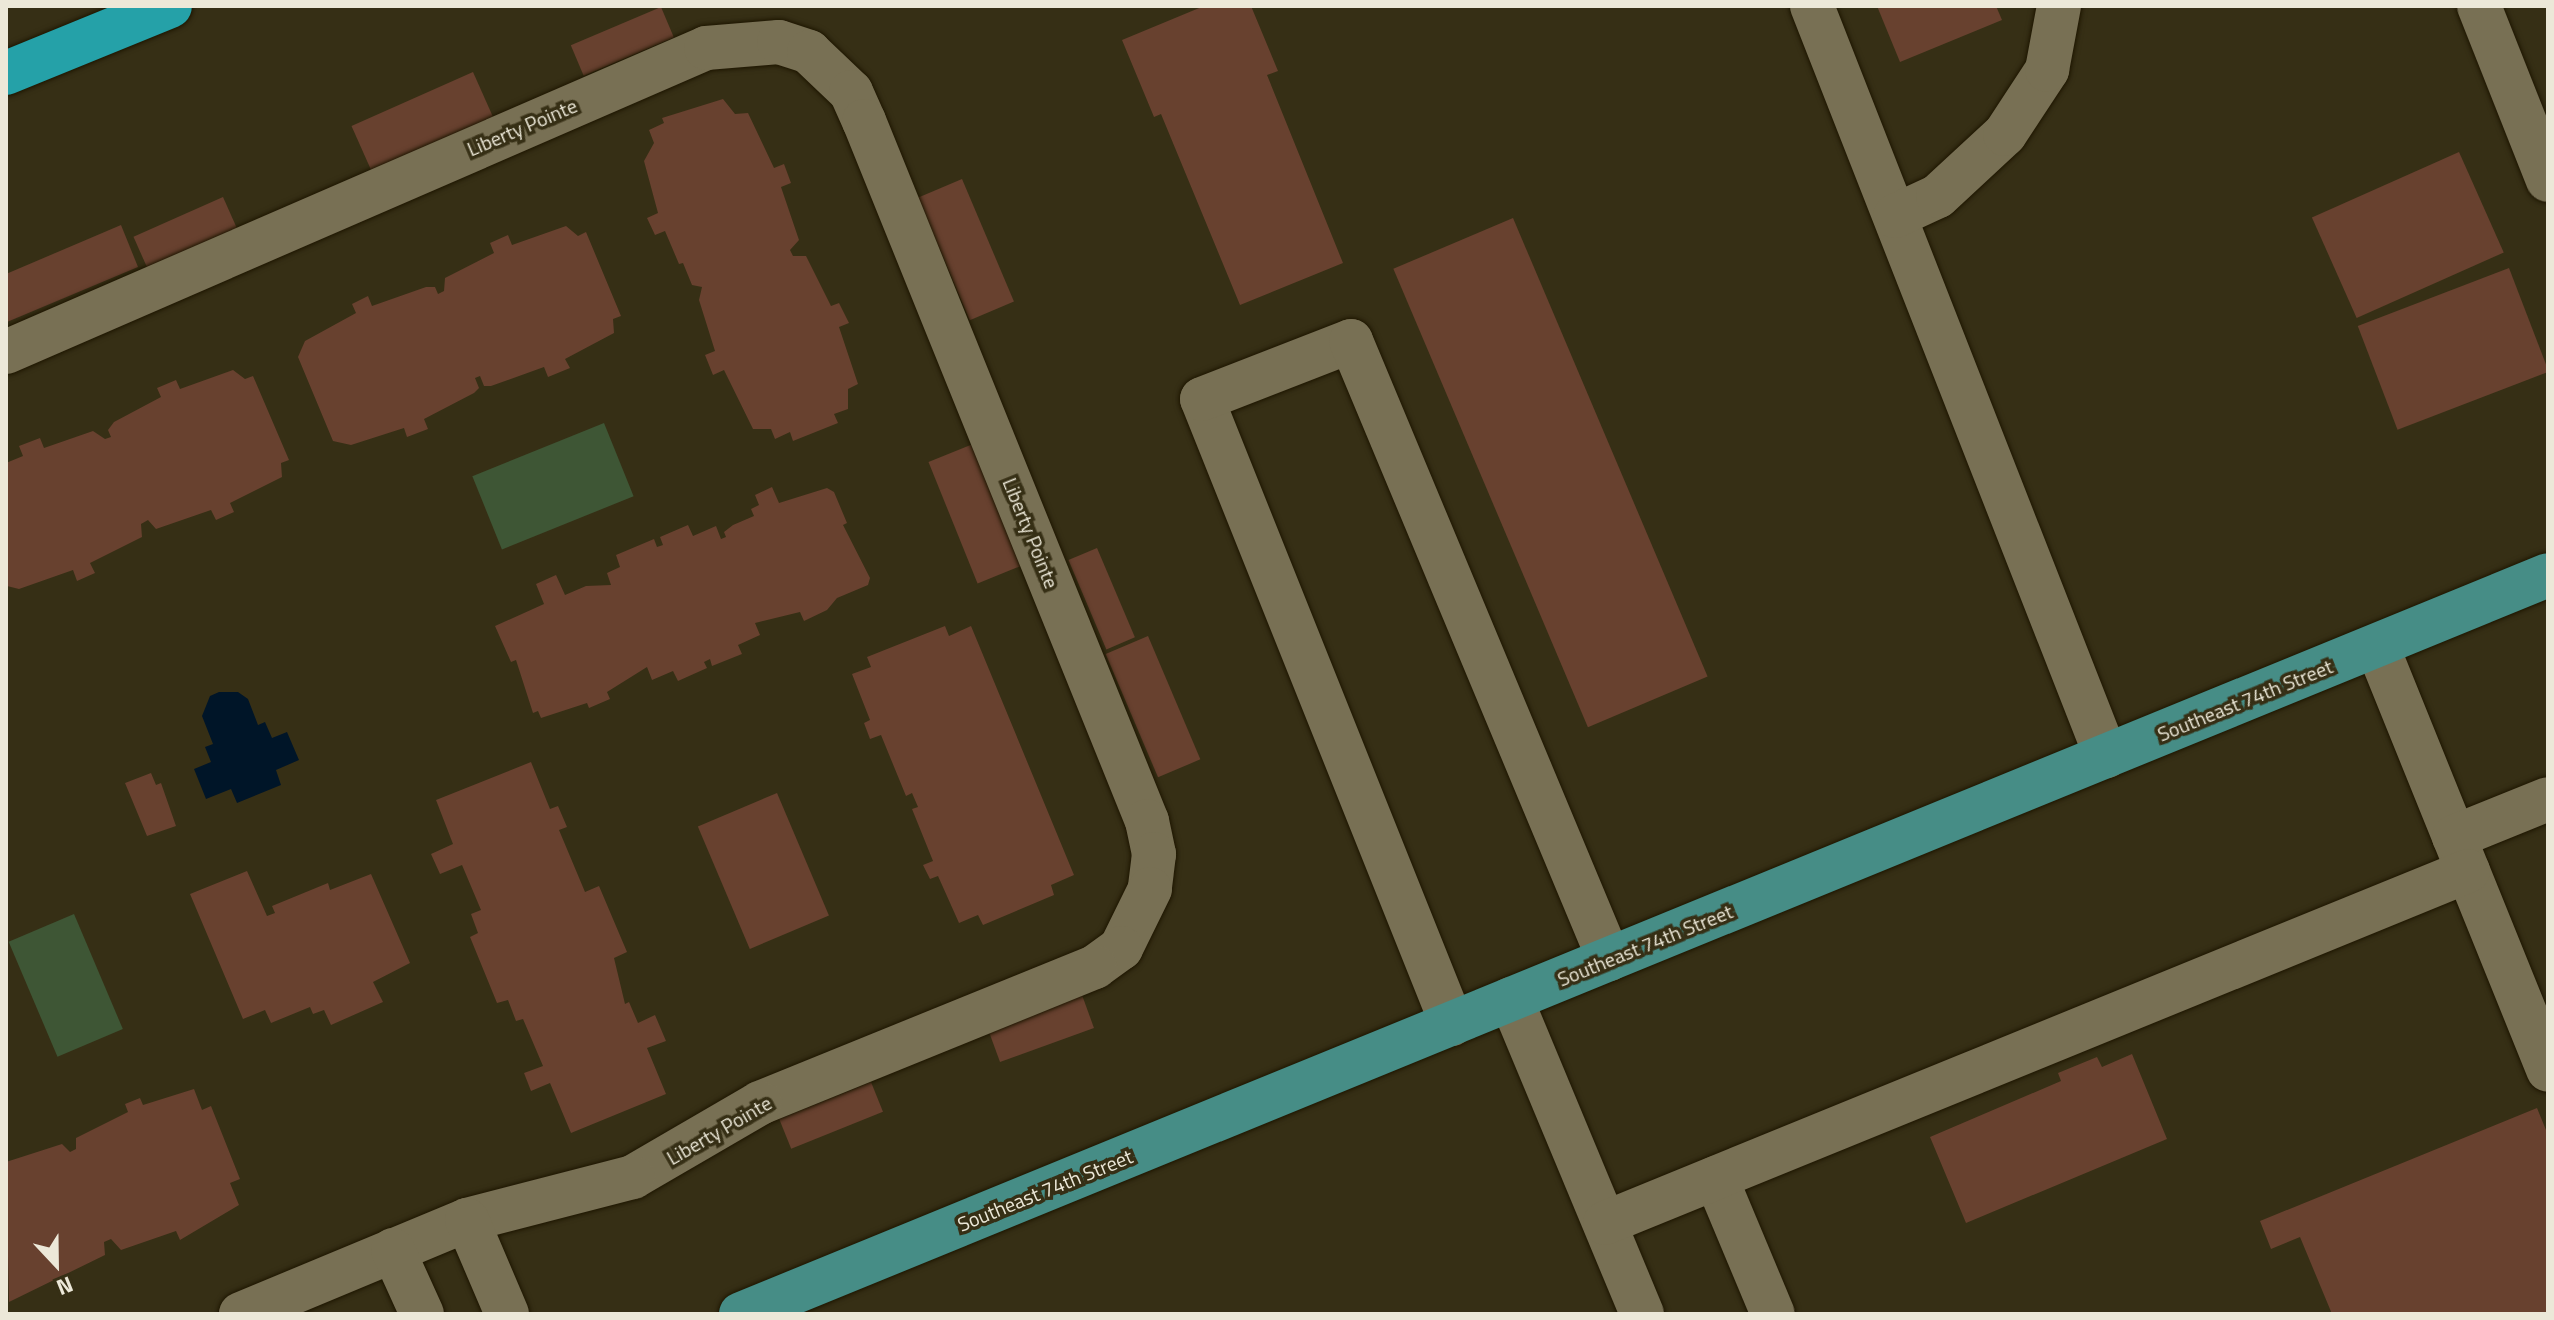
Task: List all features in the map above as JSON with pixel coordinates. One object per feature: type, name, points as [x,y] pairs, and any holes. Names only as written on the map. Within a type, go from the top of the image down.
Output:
[{"type":"highway","points":[[6,73],[170,6]]},
{"type":"main road","name":"Southeast 74th Street","points":[[741,1314],[2548,575]]},
{"type":"street","points":[[1812,6],[2106,756]]},
{"type":"street","points":[[1895,216],[1938,196],[2005,134],[2047,70],[2059,6]]},
{"type":"street","points":[[2479,6],[2548,180]]},
{"type":"street","name":"Liberty Pointe","points":[[6,352],[706,48],[779,42],[809,52],[851,92],[1147,821],[1154,854],[1150,889],[1121,948],[1095,967],[760,1103],[633,1177],[467,1220],[241,1314]]},
{"type":"street","points":[[1452,1024],[1202,399],[1351,341],[1609,959]]},
{"type":"street","points":[[2377,646],[2548,1070]]},
{"type":"street","points":[[1605,1223],[1716,1178],[2461,854],[2548,799]]},
{"type":"street","points":[[1511,999],[1642,1314]]},
{"type":"street","points":[[1716,1178],[1773,1314]]},
{"type":"street","points":[[467,1220],[507,1314]]},
{"type":"street","points":[[393,1250],[422,1314]]},
{"type":"green space","points":[[604,423],[634,496],[502,549],[472,476]]},
{"type":"green space","points":[[74,914],[123,1029],[57,1057],[9,942]]},
{"type":"water","points":[[219,692],[238,692],[248,699],[258,725],[265,722],[272,738],[287,732],[299,760],[276,770],[281,785],[237,803],[231,789],[206,799],[194,769],[211,762],[205,747],[213,744],[202,716],[210,696]]},
{"type":"building","points":[[1204,6],[1251,6],[1278,71],[1267,75],[1343,263],[1240,305],[1161,114],[1154,117],[1122,40]]},
{"type":"building","points":[[1877,6],[1996,6],[2002,20],[1900,62]]},
{"type":"building","points":[[661,7],[674,37],[584,76],[571,45]]},
{"type":"building","points":[[473,72],[493,117],[371,171],[351,126]]},
{"type":"building","points":[[723,99],[735,114],[748,113],[774,168],[784,164],[791,183],[781,187],[799,240],[790,250],[793,256],[806,256],[831,306],[839,303],[849,323],[839,327],[858,384],[848,389],[848,409],[834,414],[838,423],[793,441],[790,432],[775,439],[771,429],[753,429],[724,370],[713,375],[705,355],[715,351],[699,300],[702,287],[692,285],[665,231],[655,235],[647,218],[658,213],[644,161],[654,143],[649,130],[664,123],[662,118]]},
{"type":"building","points":[[2459,152],[2504,252],[2357,318],[2312,217]]},
{"type":"building","points":[[962,179],[1014,301],[970,320],[918,198]]},
{"type":"building","points":[[223,197],[237,229],[148,269],[133,237]]},
{"type":"building","points":[[1513,218],[1708,676],[1588,727],[1393,269]]},
{"type":"building","points":[[121,225],[138,267],[7,322],[6,274]]},
{"type":"building","points":[[566,226],[578,236],[586,232],[621,316],[613,319],[614,333],[565,359],[570,368],[548,377],[544,367],[491,386],[484,386],[480,376],[475,378],[479,388],[474,393],[424,419],[428,429],[407,437],[404,428],[351,445],[333,441],[298,357],[305,341],[356,313],[352,304],[368,296],[372,306],[426,287],[435,287],[438,294],[444,291],[445,278],[494,253],[490,243],[508,235],[512,245]]},
{"type":"building","points":[[2509,268],[2548,372],[2398,430],[2358,326]]},
{"type":"building","points":[[233,370],[245,379],[253,376],[289,460],[281,463],[282,477],[230,503],[234,512],[216,520],[211,510],[156,529],[148,520],[141,524],[142,537],[90,563],[95,573],[77,581],[73,570],[19,589],[7,586],[6,463],[23,456],[19,446],[40,438],[44,448],[93,431],[105,439],[111,437],[108,430],[114,422],[161,397],[157,388],[176,380],[180,389]]},
{"type":"building","points":[[973,444],[1022,565],[978,583],[928,462]]},
{"type":"building","points":[[772,487],[779,503],[827,488],[834,492],[847,523],[843,525],[870,578],[868,585],[837,598],[827,610],[804,621],[800,612],[755,623],[760,635],[738,645],[742,654],[712,666],[710,659],[704,662],[707,668],[678,681],[673,671],[652,680],[647,667],[607,692],[610,699],[589,708],[587,703],[541,718],[538,711],[533,713],[516,660],[511,662],[495,626],[544,604],[536,584],[556,575],[565,595],[586,586],[611,585],[607,573],[620,567],[616,555],[654,539],[657,547],[663,545],[660,537],[688,525],[693,536],[716,526],[721,539],[726,537],[724,532],[733,525],[754,516],[751,509],[759,505],[755,495]]},
{"type":"building","points":[[1097,548],[1135,637],[1106,649],[1068,560]]},
{"type":"building","points":[[945,626],[949,636],[971,626],[1074,875],[1051,885],[1054,895],[983,925],[978,915],[959,923],[938,876],[930,879],[923,865],[933,861],[912,809],[918,807],[912,793],[906,796],[881,735],[870,739],[864,723],[870,720],[852,674],[871,667],[867,657]]},
{"type":"building","points":[[1148,636],[1200,759],[1158,777],[1106,654]]},
{"type":"building","points":[[531,762],[550,809],[558,806],[567,827],[559,830],[585,892],[599,886],[627,952],[614,958],[625,1004],[629,1002],[638,1023],[655,1015],[666,1041],[647,1048],[666,1094],[571,1133],[550,1083],[531,1091],[524,1073],[543,1066],[523,1019],[516,1021],[508,1000],[497,1003],[470,937],[478,933],[471,914],[481,910],[462,865],[440,874],[431,854],[453,844],[436,800]]},
{"type":"building","points":[[151,773],[156,785],[161,783],[176,826],[147,836],[125,783]]},
{"type":"building","points":[[777,793],[829,915],[750,949],[698,827]]},
{"type":"building","points":[[247,871],[267,916],[275,913],[272,906],[328,883],[330,890],[371,874],[410,963],[373,982],[383,1002],[331,1025],[324,1010],[313,1014],[310,1007],[271,1023],[265,1010],[243,1019],[190,894]]},
{"type":"building","points":[[1082,995],[1094,1028],[1000,1062],[988,1029]]},
{"type":"building","points":[[2132,1054],[2167,1139],[1966,1223],[1930,1137],[2061,1081],[2058,1073],[2097,1057],[2102,1067]]},
{"type":"building","points":[[871,1082],[883,1112],[791,1149],[779,1119]]},
{"type":"building","points":[[194,1089],[202,1110],[211,1106],[240,1179],[230,1183],[239,1205],[180,1240],[176,1231],[121,1250],[111,1239],[104,1242],[105,1255],[9,1302],[6,1162],[62,1144],[70,1152],[76,1149],[76,1138],[128,1112],[125,1104],[140,1098],[143,1105]]},
{"type":"building","points":[[2537,1108],[2548,1135],[2548,1314],[2332,1314],[2300,1237],[2271,1249],[2260,1221]]}]
